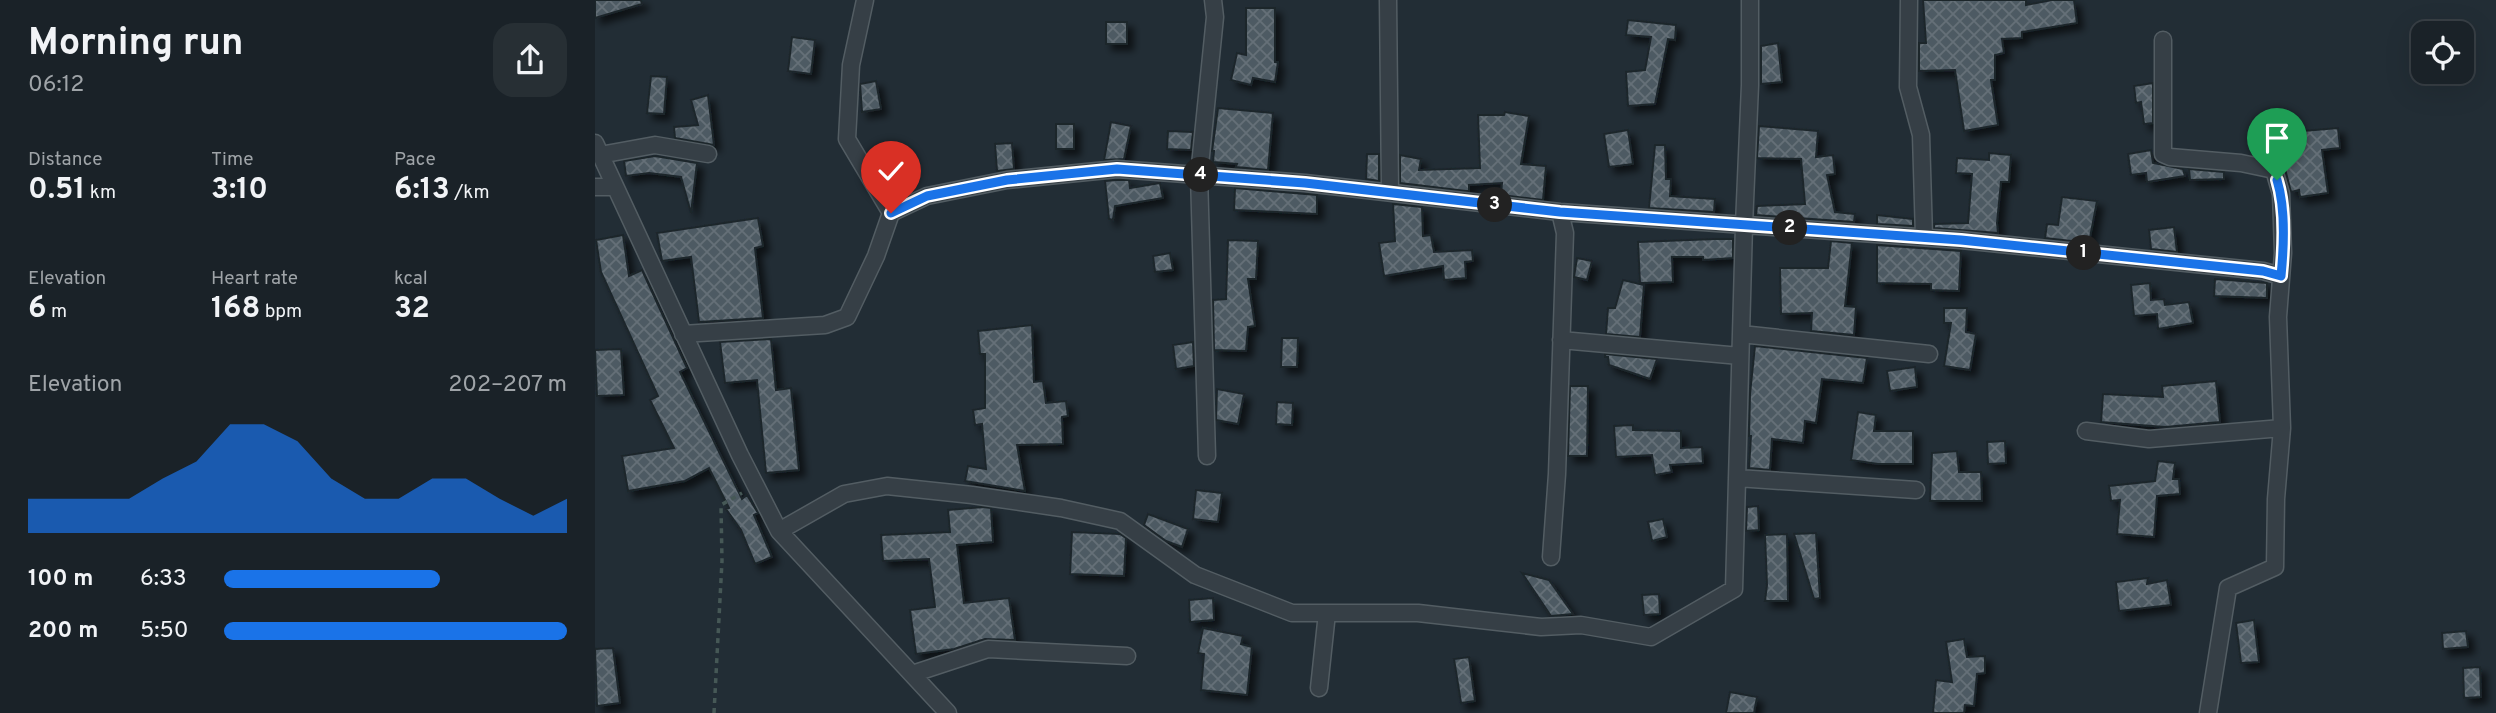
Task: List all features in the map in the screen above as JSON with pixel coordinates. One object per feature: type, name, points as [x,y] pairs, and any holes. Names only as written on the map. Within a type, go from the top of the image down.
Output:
[{"type":"street","points":[[865,0],[851,65],[847,139],[891,213]]},
{"type":"street","points":[[1207,456],[1199,175],[1215,17],[1213,0]]},
{"type":"street","points":[[1388,0],[1389,192]]},
{"type":"street","points":[[779,531],[844,494],[887,486],[1061,508],[1120,522],[1195,575],[1292,613],[1418,614],[1541,627],[1581,625],[1651,637],[1734,589],[1750,85],[1750,0]]},
{"type":"street","points":[[1909,0],[1908,87],[1921,135],[1924,237]]},
{"type":"street","points":[[2163,40],[2163,154],[2170,157],[2241,163],[2274,170],[2281,194],[2283,253],[2279,317],[2282,428],[2276,499],[2275,567],[2228,588],[2208,713]]},
{"type":"street","points":[[708,153],[655,145],[598,149],[683,334],[779,531],[948,713]]},
{"type":"street","points":[[683,334],[825,325],[847,317],[876,256],[891,213],[927,196],[1007,180],[1117,169],[1305,183],[1560,212],[1924,237],[2263,271],[2281,276]]},
{"type":"street","points":[[595,187],[615,187]]},
{"type":"street","points":[[1551,557],[1557,474],[1565,233],[1560,212]]},
{"type":"street","points":[[1741,334],[1929,354]]},
{"type":"street","points":[[1562,340],[1740,356]]},
{"type":"street","points":[[2086,431],[2149,439],[2282,428]]},
{"type":"street","points":[[1737,478],[1916,490]]},
{"type":"street","points":[[1319,688],[1327,613]]},
{"type":"street","points":[[912,674],[988,649],[1127,656]]},
{"type":"path","points":[[714,713],[722,561],[721,505],[756,485]]},
{"type":"building","points":[[595,0],[641,0],[642,4],[595,18]]},
{"type":"building","points":[[1923,0],[2026,0],[2026,5],[2052,0],[2074,0],[2077,23],[2022,32],[2022,38],[2002,39],[2004,53],[1995,55],[1995,80],[1991,80],[1998,125],[1964,131],[1955,70],[1919,71],[1919,43],[1926,43]]},
{"type":"building","points":[[1246,8],[1275,8],[1275,62],[1278,62],[1275,82],[1253,78],[1251,85],[1231,80],[1237,53],[1246,55]]},
{"type":"building","points":[[1628,20],[1676,25],[1675,40],[1668,39],[1655,104],[1628,106],[1626,72],[1645,70],[1651,37],[1626,35]]},
{"type":"building","points":[[1106,22],[1127,22],[1127,44],[1106,44]]},
{"type":"building","points":[[792,37],[815,40],[811,74],[788,71]]},
{"type":"building","points":[[1778,43],[1782,82],[1761,84],[1761,46]]},
{"type":"building","points":[[651,76],[667,77],[664,114],[647,113]]},
{"type":"building","points":[[876,81],[881,109],[862,112],[860,84]]},
{"type":"building","points":[[2153,83],[2153,123],[2144,124],[2141,102],[2136,103],[2134,86]]},
{"type":"building","points":[[708,95],[714,145],[675,138],[674,127],[698,125],[691,100]]},
{"type":"building","points":[[1218,108],[1273,113],[1268,170],[1213,162]]},
{"type":"building","points":[[1505,112],[1529,116],[1521,164],[1546,166],[1543,200],[1501,195],[1502,183],[1469,185],[1469,191],[1466,191],[1400,183],[1400,155],[1421,159],[1419,170],[1480,168],[1478,115],[1504,115]]},
{"type":"building","points":[[1111,122],[1131,126],[1124,159],[1104,160]]},
{"type":"building","points":[[1056,124],[1074,124],[1074,149],[1056,149]]},
{"type":"building","points":[[1759,126],[1818,131],[1816,157],[1833,155],[1835,174],[1827,175],[1835,212],[1855,214],[1854,222],[1756,215],[1757,206],[1805,204],[1801,159],[1757,158]]},
{"type":"building","points":[[2338,128],[2340,148],[2322,150],[2328,193],[2300,197],[2299,190],[2291,192],[2280,133]]},
{"type":"building","points":[[1628,130],[1633,164],[1609,167],[1604,134]]},
{"type":"building","points":[[1168,131],[1193,132],[1191,150],[1167,149]]},
{"type":"building","points":[[1012,143],[1014,169],[997,171],[995,144]]},
{"type":"building","points":[[1655,145],[1665,145],[1666,179],[1671,179],[1670,196],[1715,199],[1714,212],[1649,208]]},
{"type":"building","points":[[2151,150],[2153,163],[2183,169],[2185,176],[2147,182],[2146,173],[2131,175],[2128,154]]},
{"type":"building","points":[[1989,153],[2011,155],[2009,182],[2001,182],[1998,233],[1934,228],[1934,224],[1968,223],[1972,174],[1956,173],[1957,158],[1989,160]]},
{"type":"building","points":[[1367,154],[1379,154],[1379,181],[1366,179]]},
{"type":"building","points":[[655,156],[697,163],[691,213],[681,177],[649,173],[626,176],[624,161]]},
{"type":"building","points":[[2189,169],[2224,172],[2224,179],[2190,180]]},
{"type":"building","points":[[1129,180],[1130,188],[1160,183],[1163,198],[1115,206],[1113,220],[1109,219],[1105,181]]},
{"type":"building","points":[[1235,188],[1317,195],[1317,214],[1234,210]]},
{"type":"building","points":[[2062,197],[2097,201],[2089,243],[2045,238],[2047,224],[2058,225]]},
{"type":"building","points":[[1393,204],[1422,207],[1423,236],[1431,235],[1434,252],[1472,250],[1473,261],[1465,262],[1466,278],[1444,280],[1443,266],[1384,276],[1379,243],[1395,241]]},
{"type":"building","points":[[1877,215],[1913,219],[1913,226],[1877,224]]},
{"type":"building","points":[[758,218],[763,246],[755,248],[763,318],[699,322],[691,257],[662,261],[657,233]]},
{"type":"building","points":[[2174,227],[2177,252],[2151,249],[2149,230]]},
{"type":"building","points":[[623,235],[629,276],[642,270],[687,368],[680,372],[742,499],[747,495],[758,513],[754,515],[772,557],[755,564],[741,530],[726,509],[729,508],[709,468],[685,481],[628,491],[622,456],[674,448],[650,400],[658,396],[601,272],[596,240]]},
{"type":"building","points":[[1733,239],[1733,258],[1703,260],[1703,257],[1672,257],[1673,282],[1640,283],[1638,242]]},
{"type":"building","points":[[1228,240],[1258,241],[1256,279],[1248,279],[1255,326],[1248,327],[1246,351],[1214,350],[1213,300],[1226,299]]},
{"type":"building","points":[[1831,241],[1852,243],[1845,306],[1856,307],[1854,335],[1811,331],[1812,313],[1781,314],[1780,268],[1828,268]]},
{"type":"building","points":[[1877,245],[1961,251],[1959,291],[1931,290],[1931,284],[1877,283]]},
{"type":"building","points":[[1170,253],[1173,270],[1155,272],[1153,256]]},
{"type":"building","points":[[1577,258],[1592,261],[1587,280],[1574,277]]},
{"type":"building","points":[[2215,279],[2267,283],[2267,298],[2214,296]]},
{"type":"building","points":[[1623,280],[1644,285],[1640,337],[1606,334],[1608,308],[1615,308]]},
{"type":"building","points":[[2150,283],[2151,300],[2164,299],[2165,305],[2189,302],[2193,323],[2158,329],[2157,314],[2134,316],[2131,285]]},
{"type":"building","points":[[1944,308],[1967,308],[1966,332],[1976,334],[1970,370],[1944,366],[1951,323],[1944,323]]},
{"type":"building","points":[[1032,325],[1034,382],[1043,381],[1046,403],[1066,401],[1068,416],[1062,417],[1063,444],[1017,445],[1025,491],[965,481],[968,466],[986,469],[982,424],[975,425],[973,410],[985,408],[985,354],[980,354],[978,331]]},
{"type":"building","points":[[1282,338],[1298,338],[1297,367],[1281,367]]},
{"type":"building","points":[[771,339],[776,390],[791,388],[799,470],[766,473],[757,380],[725,383],[720,342]]},
{"type":"building","points":[[1193,342],[1194,366],[1176,369],[1173,345]]},
{"type":"building","points":[[1755,346],[1867,358],[1863,383],[1822,379],[1816,423],[1805,421],[1803,443],[1772,439],[1770,470],[1749,468],[1750,394]]},
{"type":"building","points":[[621,349],[624,395],[597,396],[595,350]]},
{"type":"building","points":[[1605,354],[1657,359],[1650,379],[1609,365]]},
{"type":"building","points":[[1915,367],[1917,387],[1890,391],[1887,371]]},
{"type":"building","points":[[2216,381],[2220,422],[2165,427],[2101,422],[2103,394],[2163,397],[2162,386]]},
{"type":"building","points":[[1570,386],[1588,386],[1587,456],[1568,456]]},
{"type":"building","points":[[1217,389],[1244,394],[1238,424],[1216,420]]},
{"type":"building","points":[[1277,402],[1293,403],[1292,425],[1276,424]]},
{"type":"building","points":[[1858,412],[1876,415],[1874,431],[1913,431],[1913,464],[1878,464],[1851,460]]},
{"type":"building","points":[[1633,425],[1633,430],[1681,431],[1681,448],[1702,447],[1703,463],[1670,465],[1672,472],[1655,475],[1652,455],[1616,457],[1614,426]]},
{"type":"building","points":[[2005,441],[2006,463],[1988,464],[1987,442]]},
{"type":"building","points":[[1957,451],[1959,472],[1981,472],[1982,501],[1930,501],[1932,453]]},
{"type":"building","points":[[2158,461],[2175,463],[2173,479],[2179,479],[2180,494],[2157,496],[2154,537],[2117,534],[2120,500],[2111,501],[2109,486],[2155,481]]},
{"type":"building","points":[[1196,490],[1222,493],[1218,522],[1193,519]]},
{"type":"building","points":[[1758,506],[1759,530],[1746,531],[1747,507]]},
{"type":"building","points":[[991,508],[993,542],[957,545],[964,603],[1009,598],[1015,640],[985,639],[954,649],[916,654],[910,610],[935,607],[929,559],[883,561],[881,535],[950,532],[948,510]]},
{"type":"building","points":[[1148,514],[1188,529],[1182,547],[1166,541],[1144,525]]},
{"type":"building","points":[[1663,519],[1667,537],[1652,541],[1648,522]]},
{"type":"building","points":[[1072,532],[1120,534],[1126,538],[1124,576],[1070,574]]},
{"type":"building","points":[[1816,533],[1820,598],[1814,599],[1794,534]]},
{"type":"building","points":[[1787,534],[1788,601],[1765,601],[1765,535]]},
{"type":"building","points":[[1522,573],[1549,580],[1573,614],[1551,616]]},
{"type":"building","points":[[2148,578],[2147,584],[2167,580],[2171,605],[2119,611],[2116,582]]},
{"type":"building","points":[[1659,594],[1660,614],[1644,615],[1642,595]]},
{"type":"building","points":[[1213,598],[1214,620],[1190,622],[1189,600]]},
{"type":"building","points":[[2254,620],[2259,662],[2241,663],[2236,623]]},
{"type":"building","points":[[1203,628],[1243,636],[1241,644],[1252,647],[1247,695],[1201,690],[1204,654],[1198,653]]},
{"type":"building","points":[[2466,631],[2468,647],[2443,649],[2442,633]]},
{"type":"building","points":[[1964,639],[1967,657],[1985,656],[1985,673],[1977,674],[1974,706],[1965,705],[1964,713],[1933,713],[1936,680],[1952,682],[1946,642]]},
{"type":"building","points":[[613,648],[620,703],[597,706],[595,649]]},
{"type":"building","points":[[1469,657],[1475,701],[1461,703],[1454,659]]},
{"type":"building","points":[[2480,667],[2481,697],[2464,698],[2463,668]]},
{"type":"building","points":[[1730,692],[1757,697],[1754,713],[1726,713]]},
{"type":"route","points":[[891,213],[927,196],[1007,180],[1117,169],[1305,183],[1560,212],[1961,240],[2263,271],[2281,276],[2281,194],[2277,180]]}]
